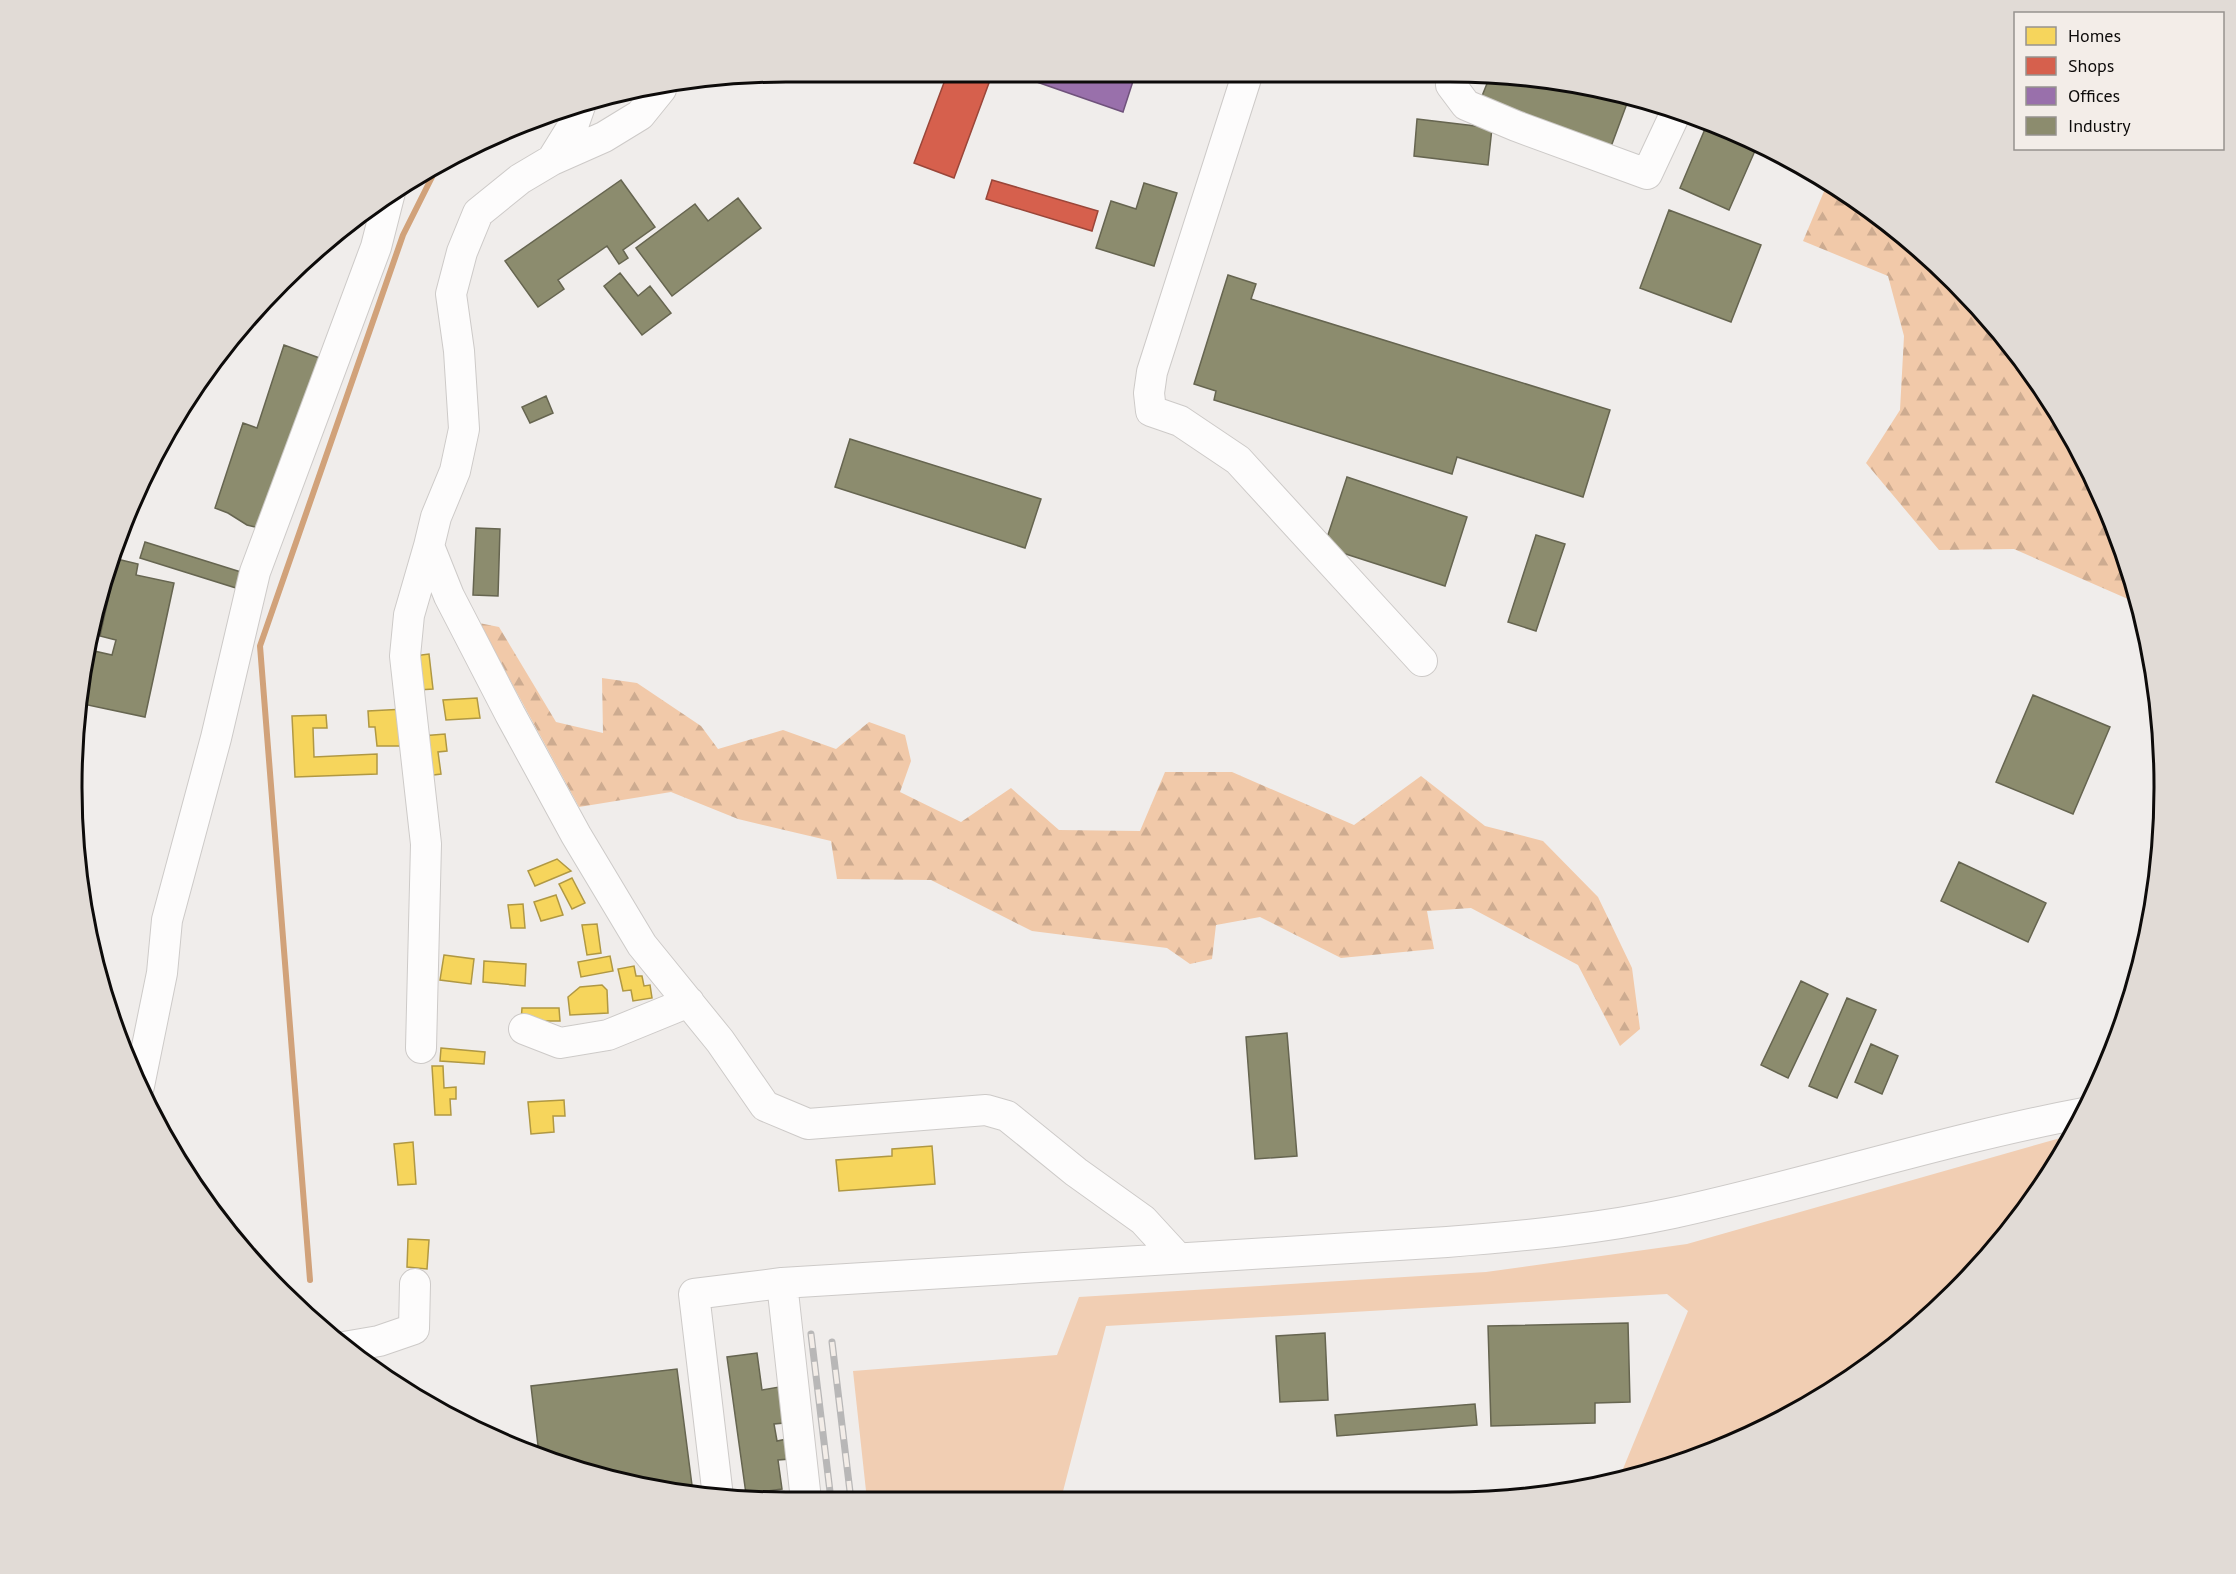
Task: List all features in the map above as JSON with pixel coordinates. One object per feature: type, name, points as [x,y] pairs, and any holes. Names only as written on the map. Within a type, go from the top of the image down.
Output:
[{"type":"street","points":[[1245,82],[1152,372],[1149,393],[1151,411],[1180,421],[1238,460],[1422,661]]},
{"type":"street","points":[[1452,82],[1451,85],[1466,105],[1516,126],[1647,174],[1673,119]]},
{"type":"street","points":[[421,1048],[426,844],[405,656],[409,615],[436,517],[455,471],[464,429],[459,351],[451,294],[462,252],[478,213],[497,195],[552,160],[604,137],[640,115],[656,95]]},
{"type":"street","points":[[552,160],[577,115]]},
{"type":"street","points":[[142,1071],[162,973],[167,920],[216,738],[255,572],[376,247],[386,208]]},
{"type":"street","points":[[429,546],[449,596],[576,835],[642,945],[689,1002],[765,1106],[786,1117],[808,1124],[986,1110],[1007,1116],[1076,1172],[1143,1220],[1177,1257]]},
{"type":"street","points":[[524,1029],[560,1043],[598,1036],[689,1002]]},
{"type":"street","points":[[717,1487],[694,1294],[782,1284],[1177,1257],[1447,1242],[1559,1232],[1672,1213],[2005,1128],[2072,1115]]},
{"type":"street","points":[[357,1345],[380,1341],[414,1329],[416,1284]]},
{"type":"street","points":[[782,1284],[805,1492]]},
{"type":"shaded area","points":[[2059,1138],[2035,1178],[1979,1252],[1914,1317],[1840,1373],[1801,1397],[1719,1438],[1675,1454],[1623,1469],[1688,1311],[1667,1294],[1106,1326],[1063,1492],[866,1492],[853,1371],[1057,1355],[1079,1297],[1486,1272],[1687,1244]]},
{"type":"green space","points":[[1824,191],[1878,228],[1914,257],[1979,322],[2035,396],[2081,475],[2100,517],[2127,599],[2014,549],[1939,550],[1866,463],[1900,410],[1904,336],[1888,276],[1803,241]]},
{"type":"green space","points":[[479,623],[499,627],[556,722],[603,733],[602,678],[637,683],[701,726],[718,749],[783,730],[836,749],[869,722],[905,735],[911,761],[900,792],[961,822],[1011,788],[1059,830],[1140,831],[1165,772],[1232,772],[1354,825],[1421,776],[1485,826],[1543,841],[1598,897],[1632,968],[1640,1029],[1620,1046],[1578,965],[1471,908],[1427,911],[1434,949],[1341,958],[1260,917],[1216,925],[1212,959],[1190,964],[1167,948],[1032,931],[931,880],[837,879],[831,841],[738,819],[671,792],[579,807]]},
{"type":"building: Homes","points":[[429,654],[433,689],[418,690],[414,656]]},
{"type":"building: Homes","points":[[477,698],[480,718],[446,720],[443,700]]},
{"type":"building: Homes","points":[[405,709],[407,746],[377,746],[375,727],[369,727],[368,711]]},
{"type":"building: Homes","points":[[326,715],[327,728],[313,728],[314,757],[377,754],[377,774],[295,777],[292,716]]},
{"type":"building: Homes","points":[[445,734],[447,751],[438,752],[441,774],[426,776],[421,736]]},
{"type":"building: Homes","points":[[557,859],[571,871],[535,886],[528,871]]},
{"type":"building: Homes","points":[[572,878],[585,903],[572,909],[559,884]]},
{"type":"building: Homes","points":[[556,895],[563,915],[541,921],[534,902]]},
{"type":"building: Homes","points":[[523,904],[525,928],[511,928],[508,905]]},
{"type":"building: Homes","points":[[597,924],[601,953],[587,955],[582,925]]},
{"type":"building: Homes","points":[[444,955],[474,959],[471,984],[440,980]]},
{"type":"building: Homes","points":[[610,956],[613,971],[581,977],[578,962]]},
{"type":"building: Homes","points":[[484,961],[526,964],[525,986],[483,982]]},
{"type":"building: Homes","points":[[634,966],[636,976],[642,976],[644,986],[650,985],[652,998],[633,1001],[631,990],[623,991],[618,969]]},
{"type":"building: Homes","points":[[602,985],[607,990],[608,1013],[570,1015],[568,997],[580,987]]},
{"type":"building: Homes","points":[[522,1008],[559,1008],[560,1021],[521,1021]]},
{"type":"building: Homes","points":[[441,1048],[485,1052],[484,1064],[440,1061]]},
{"type":"building: Homes","points":[[432,1066],[443,1066],[444,1088],[456,1087],[456,1099],[450,1099],[451,1115],[435,1115]]},
{"type":"building: Homes","points":[[564,1100],[565,1116],[553,1116],[554,1132],[531,1134],[528,1102]]},
{"type":"building: Homes","points":[[413,1142],[416,1184],[398,1185],[394,1144]]},
{"type":"building: Homes","points":[[932,1146],[935,1184],[839,1191],[836,1160],[892,1156],[892,1149]]},
{"type":"building: Homes","points":[[408,1239],[429,1240],[427,1269],[407,1267]]},
{"type":"building: Shops","points":[[944,82],[989,82],[954,178],[914,163]]},
{"type":"building: Shops","points":[[992,180],[1098,211],[1092,231],[986,199]]},
{"type":"building: Offices","points":[[1037,82],[1133,82],[1123,112]]},
{"type":"building: Industry","points":[[1487,84],[1586,96],[1626,106],[1609,152],[1480,101]]},
{"type":"building: Industry","points":[[1417,119],[1492,128],[1488,165],[1414,156]]},
{"type":"building: Industry","points":[[1704,131],[1754,152],[1729,210],[1680,188]]},
{"type":"building: Industry","points":[[621,180],[655,227],[623,250],[628,258],[619,264],[607,246],[558,280],[564,289],[538,307],[505,261]]},
{"type":"building: Industry","points":[[1144,183],[1177,193],[1154,266],[1096,248],[1111,201],[1136,209]]},
{"type":"building: Industry","points":[[738,198],[761,228],[672,296],[636,248],[695,204],[708,221]]},
{"type":"building: Industry","points":[[1669,210],[1761,245],[1731,322],[1640,288]]},
{"type":"building: Industry","points":[[620,273],[638,296],[650,286],[671,313],[642,335],[604,286]]},
{"type":"building: Industry","points":[[1228,275],[1256,284],[1251,299],[1610,410],[1583,497],[1457,457],[1452,474],[1214,400],[1216,391],[1194,384]]},
{"type":"building: Industry","points":[[284,345],[325,360],[267,530],[247,525],[215,508],[243,423],[257,428]]},
{"type":"building: Industry","points":[[546,396],[553,413],[530,423],[522,407]]},
{"type":"building: Industry","points":[[850,439],[1041,499],[1025,548],[835,487]]},
{"type":"building: Industry","points":[[1347,477],[1467,517],[1445,586],[1324,547]]},
{"type":"building: Industry","points":[[476,528],[500,529],[498,596],[473,595]]},
{"type":"building: Industry","points":[[1536,535],[1565,544],[1536,631],[1508,622]]},
{"type":"building: Industry","points":[[145,542],[241,572],[236,588],[140,558]]},
{"type":"building: Industry","points":[[120,560],[138,564],[136,575],[174,583],[145,717],[88,705],[96,651],[112,655],[116,640],[100,636]]},
{"type":"building: Industry","points":[[2033,695],[2110,727],[2073,814],[1996,782]]},
{"type":"building: Industry","points":[[1959,862],[2046,903],[2028,942],[1941,901]]},
{"type":"building: Industry","points":[[1801,981],[1828,994],[1788,1078],[1761,1065]]},
{"type":"building: Industry","points":[[1847,998],[1876,1010],[1837,1098],[1809,1086]]},
{"type":"building: Industry","points":[[1287,1033],[1297,1156],[1255,1159],[1246,1037]]},
{"type":"building: Industry","points":[[1871,1044],[1898,1056],[1882,1094],[1855,1082]]},
{"type":"building: Industry","points":[[1628,1323],[1630,1402],[1595,1403],[1595,1423],[1491,1426],[1488,1326]]},
{"type":"building: Industry","points":[[1325,1333],[1328,1400],[1280,1402],[1276,1336]]},
{"type":"building: Industry","points":[[757,1353],[762,1390],[779,1387],[784,1423],[774,1424],[777,1441],[787,1439],[790,1459],[778,1460],[782,1489],[745,1490],[727,1357]]},
{"type":"building: Industry","points":[[677,1369],[692,1485],[650,1478],[605,1467],[538,1446],[531,1386]]},
{"type":"building: Industry","points":[[1475,1404],[1477,1425],[1337,1436],[1335,1415]]},
{"type":"waterway","points":[[310,1280],[260,646],[403,235],[431,180]]},
{"type":"railway","points":[[811,1334],[830,1492]]},
{"type":"railway","points":[[832,1342],[850,1492]]}]
